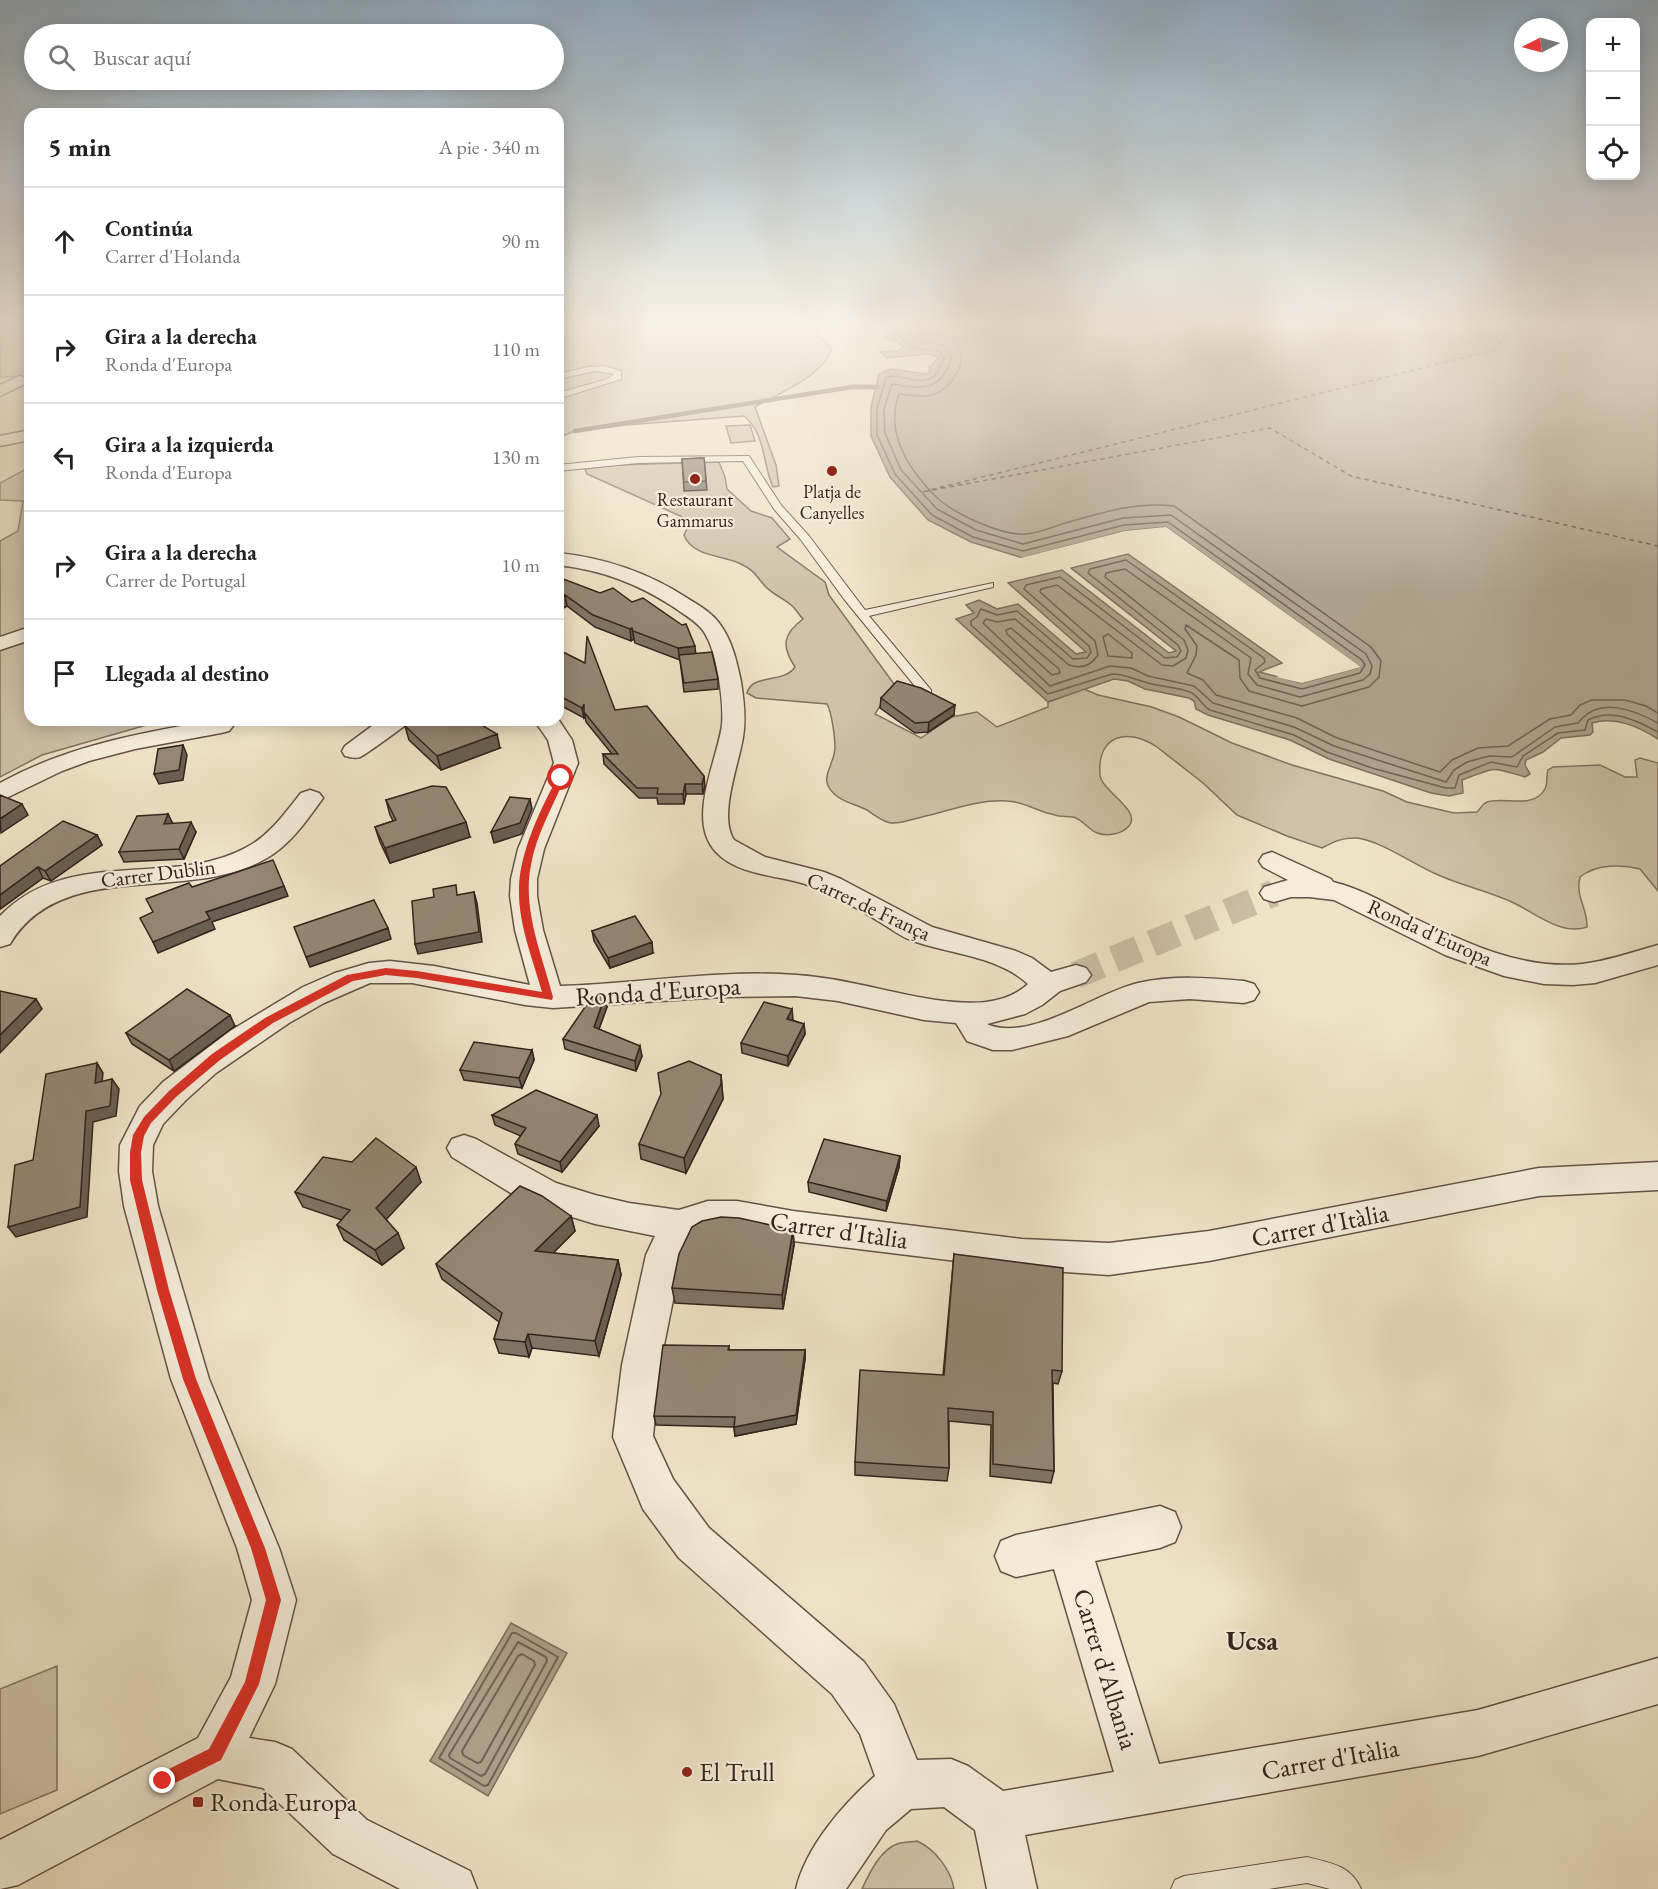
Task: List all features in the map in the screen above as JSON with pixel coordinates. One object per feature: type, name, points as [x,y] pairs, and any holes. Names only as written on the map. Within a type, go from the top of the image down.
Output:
[{"type":"street","points":[[0,441],[24,436]]},
{"type":"street","name":"Carrer de França","points":[[564,560],[618,570],[639,577],[697,614],[714,630],[729,675],[734,727],[723,774],[716,824],[718,838],[725,847],[752,861],[816,879],[883,911],[919,933],[1016,962],[1042,978],[1061,980]]},
{"type":"street","points":[[0,644],[24,635]]},
{"type":"street","points":[[0,793],[51,765],[80,755],[127,743],[221,726]]},
{"type":"street","points":[[354,751],[387,726]]},
{"type":"street","points":[[548,997],[525,912],[523,889],[526,864],[566,763],[565,750],[552,726]]},
{"type":"street","name":"Carrer Dublin","points":[[0,938],[21,911],[45,896],[75,883],[204,869],[244,859],[275,842],[310,798]]},
{"type":"street","points":[[1272,861],[1331,890]]},
{"type":"street","name":"Ronda d'Europa","points":[[1274,893],[1303,887],[1331,890],[1344,894],[1451,946],[1483,958],[1536,972],[1572,975],[1599,972],[1658,955]]},
{"type":"street","name":"Ronda d'Europa","points":[[215,1755],[252,1684],[274,1600],[258,1548],[190,1379],[163,1290],[136,1180],[136,1152],[139,1135],[147,1120],[172,1094],[216,1057],[269,1020],[350,977],[386,972],[417,974],[548,997],[749,985],[799,985],[966,1014],[996,1012],[1015,1006],[1061,980]]},
{"type":"street","points":[[966,1014],[977,1033],[988,1037],[1003,1038],[1027,1036],[1058,1029],[1149,990],[1194,988],[1244,993]]},
{"type":"street","points":[[464,1148],[542,1192],[622,1218],[682,1225]]},
{"type":"street","name":"Carrer d'Itàlia","points":[[682,1225],[699,1216],[759,1218],[792,1226],[1011,1253],[1109,1259],[1209,1246],[1539,1182],[1658,1176]]},
{"type":"street","points":[[682,1225],[670,1240],[664,1255],[641,1365],[633,1437],[658,1494],[694,1543],[848,1678],[878,1720],[902,1785]]},
{"type":"street","points":[[1016,1556],[1160,1527]]},
{"type":"street","name":"Carrer d'Albania","points":[[1069,1547],[1144,1791]]},
{"type":"street","name":"Carrer d'Itàlia","points":[[997,1816],[1478,1733],[1658,1681]]},
{"type":"street","points":[[0,1867],[215,1755],[275,1766],[350,1837],[452,1889]]},
{"type":"street","points":[[821,1889],[824,1876],[869,1813],[902,1785],[951,1783],[997,1816],[1012,1889]]},
{"type":"lane","points":[[564,467],[696,457],[746,458],[777,507],[805,538],[862,614],[927,693]]},
{"type":"lane","points":[[564,461],[580,465]]},
{"type":"lane","points":[[862,614],[989,585]]},
{"type":"lane","points":[[1184,1889],[1307,1870],[1338,1878],[1348,1889]]},
{"type":"shaded area","points":[[564,415],[758,415],[776,465],[779,486],[773,487],[760,440],[751,423],[744,416],[625,425],[572,432],[564,435]]},
{"type":"shaded area","points":[[750,425],[755,441],[731,443],[726,426]]},
{"type":"shaded area","points":[[719,462],[727,489],[751,511],[772,518],[790,539],[777,547],[825,582],[829,595],[894,684],[875,714],[921,738],[952,717],[977,712],[997,727],[1048,707],[1048,702],[1084,689],[1098,695],[1152,707],[1179,717],[1232,743],[1292,765],[1383,791],[1407,802],[1454,813],[1477,812],[1485,803],[1494,801],[1533,799],[1545,789],[1548,770],[1553,767],[1600,765],[1625,777],[1637,777],[1635,760],[1640,758],[1658,763],[1658,891],[1640,869],[1617,866],[1593,870],[1580,877],[1579,884],[1587,927],[1568,929],[1540,918],[1495,895],[1427,870],[1366,840],[1347,838],[1322,848],[1237,815],[1203,783],[1157,747],[1135,737],[1116,738],[1103,751],[1100,761],[1102,781],[1126,807],[1132,820],[1126,829],[1117,833],[1099,834],[1076,818],[1057,816],[1007,801],[974,804],[899,823],[884,821],[867,810],[841,799],[831,791],[828,785],[827,779],[835,748],[832,719],[827,704],[756,698],[747,693],[755,683],[784,675],[795,667],[788,653],[786,641],[791,630],[803,619],[794,608],[768,589],[745,566],[694,548],[684,535],[690,523],[687,519],[587,474],[585,469],[616,465]]},
{"type":"shaded area","points":[[24,470],[24,726],[143,726],[42,755],[0,777],[0,541],[18,531],[23,501],[0,500],[0,483]]},
{"type":"shaded area","points":[[57,1666],[57,1790],[0,1814],[0,1689]]},
{"type":"shaded area","points":[[917,1841],[930,1849],[941,1861],[954,1889],[862,1889],[885,1851],[897,1844]]},
{"type":"water","points":[[871,415],[1658,415],[1658,739],[1627,724],[1610,721],[1592,723],[1593,732],[1590,735],[1561,738],[1543,752],[1526,760],[1525,765],[1530,774],[1525,777],[1498,770],[1488,770],[1462,780],[1463,793],[1449,796],[1431,793],[1329,759],[1290,740],[1208,715],[1196,709],[1194,701],[1189,698],[1145,689],[1128,681],[1114,679],[1048,702],[956,619],[974,613],[966,605],[979,600],[997,609],[1018,604],[1076,654],[1086,652],[1008,583],[1062,570],[1169,653],[1176,651],[1071,568],[1128,554],[1282,663],[1259,672],[1302,683],[1360,667],[1166,527],[1125,531],[1023,558],[971,542],[928,520],[890,477],[871,436]]},
{"type":"water","points":[[511,1623],[567,1653],[488,1796],[430,1761]]},
{"type":"pier","points":[[1166,527],[1361,667],[1302,683],[1276,677],[1282,675],[1302,680],[1354,666],[1165,530],[1126,534],[1024,561],[1017,559],[1125,531]]},
{"type":"building","name":"Restaurant Gammarus","points":[[704,458],[706,481],[684,482],[682,459]]},
{"type":"building","points":[[564,579],[600,593],[613,588],[632,602],[643,598],[682,625],[686,624],[695,646],[678,648],[633,631],[632,628],[593,615],[565,595]]},
{"type":"building","points":[[587,636],[615,710],[647,706],[704,776],[702,784],[685,784],[683,794],[657,794],[658,788],[637,788],[603,754],[618,754],[584,712],[584,704],[582,708],[564,698],[564,652],[585,663]]},
{"type":"building","points":[[712,652],[718,679],[684,683],[679,655]]},
{"type":"building","points":[[897,681],[921,688],[955,705],[929,722],[915,723],[881,698]]},
{"type":"building","points":[[405,726],[483,726],[497,734],[437,756]]},
{"type":"building","points":[[183,745],[179,770],[154,774],[158,749]]},
{"type":"building","points":[[432,786],[446,787],[466,822],[385,848],[375,827],[396,820],[386,800]]},
{"type":"building","points":[[0,795],[22,804],[0,819]]},
{"type":"building","points":[[510,797],[530,799],[520,823],[491,832]]},
{"type":"building","points":[[168,814],[164,824],[191,822],[179,849],[119,852],[137,816]]},
{"type":"building","points":[[63,821],[97,835],[45,871],[38,867],[0,895],[0,866]]},
{"type":"building","points":[[273,860],[284,886],[206,912],[210,919],[153,942],[140,918],[153,912],[146,899],[189,883],[192,887]]},
{"type":"building","points":[[456,885],[457,895],[474,892],[479,932],[415,944],[412,901],[434,897],[433,889]]},
{"type":"building","points":[[374,900],[388,928],[306,957],[294,927]]},
{"type":"building","points":[[635,916],[652,942],[608,958],[592,931]]},
{"type":"building","points":[[187,989],[230,1015],[169,1060],[126,1033]]},
{"type":"building","points":[[0,991],[36,999],[0,1035]]},
{"type":"building","points":[[605,996],[594,1027],[640,1046],[635,1061],[563,1039],[592,997]]},
{"type":"building","points":[[764,1002],[792,1009],[787,1019],[804,1024],[788,1056],[741,1043]]},
{"type":"building","points":[[474,1042],[532,1050],[519,1078],[460,1070]]},
{"type":"building","points":[[689,1061],[721,1075],[721,1084],[684,1158],[639,1144],[661,1094],[658,1073]]},
{"type":"building","points":[[97,1063],[95,1083],[112,1079],[110,1106],[86,1111],[80,1207],[8,1227],[15,1165],[33,1160],[46,1074]]},
{"type":"building","points":[[536,1090],[597,1115],[560,1162],[515,1144],[526,1128],[492,1115]]},
{"type":"building","points":[[376,1138],[416,1167],[376,1208],[398,1233],[375,1250],[337,1225],[350,1210],[295,1192],[323,1157],[352,1162]]},
{"type":"building","points":[[824,1139],[900,1156],[887,1201],[808,1182]]},
{"type":"building","points":[[520,1186],[542,1196],[571,1216],[535,1251],[618,1260],[595,1341],[528,1334],[525,1342],[494,1339],[502,1313],[436,1264]]},
{"type":"building","points":[[721,1217],[739,1218],[793,1230],[782,1295],[672,1288],[679,1254],[692,1227],[702,1221]]},
{"type":"building","points":[[954,1254],[1063,1268],[1062,1371],[1052,1370],[1054,1471],[993,1464],[993,1412],[948,1408],[949,1468],[855,1462],[860,1370],[944,1375]]},
{"type":"building","points":[[663,1345],[729,1346],[728,1350],[805,1350],[796,1415],[734,1427],[735,1417],[654,1416]]},
{"type":"waterway","points":[[575,431],[675,415]]},
{"type":"ferry route","points":[[1232,415],[922,492],[1270,428],[1351,476],[1658,546]]},
{"type":"tunnel","points":[[1076,975],[1274,893]]},
{"type":"place","name":"Platja de Canyelles","points":[[832,471]]},
{"type":"place","name":"Restaurant Gammarus","points":[[695,479]]},
{"type":"place","name":"El Trull","points":[[687,1772]]},
{"type":"place","name":"Ronda Europa","points":[[198,1802]]},
{"type":"district","name":"Ucsa","points":[[1252,1640]]},
{"type":"route","points":[[163,1781],[215,1755],[252,1684],[274,1600],[258,1548],[190,1379],[163,1290],[136,1180],[136,1152],[139,1135],[147,1120],[172,1094],[216,1057],[269,1020],[350,977],[386,972],[417,974],[548,997],[525,912],[523,889],[526,864],[561,778]]}]
